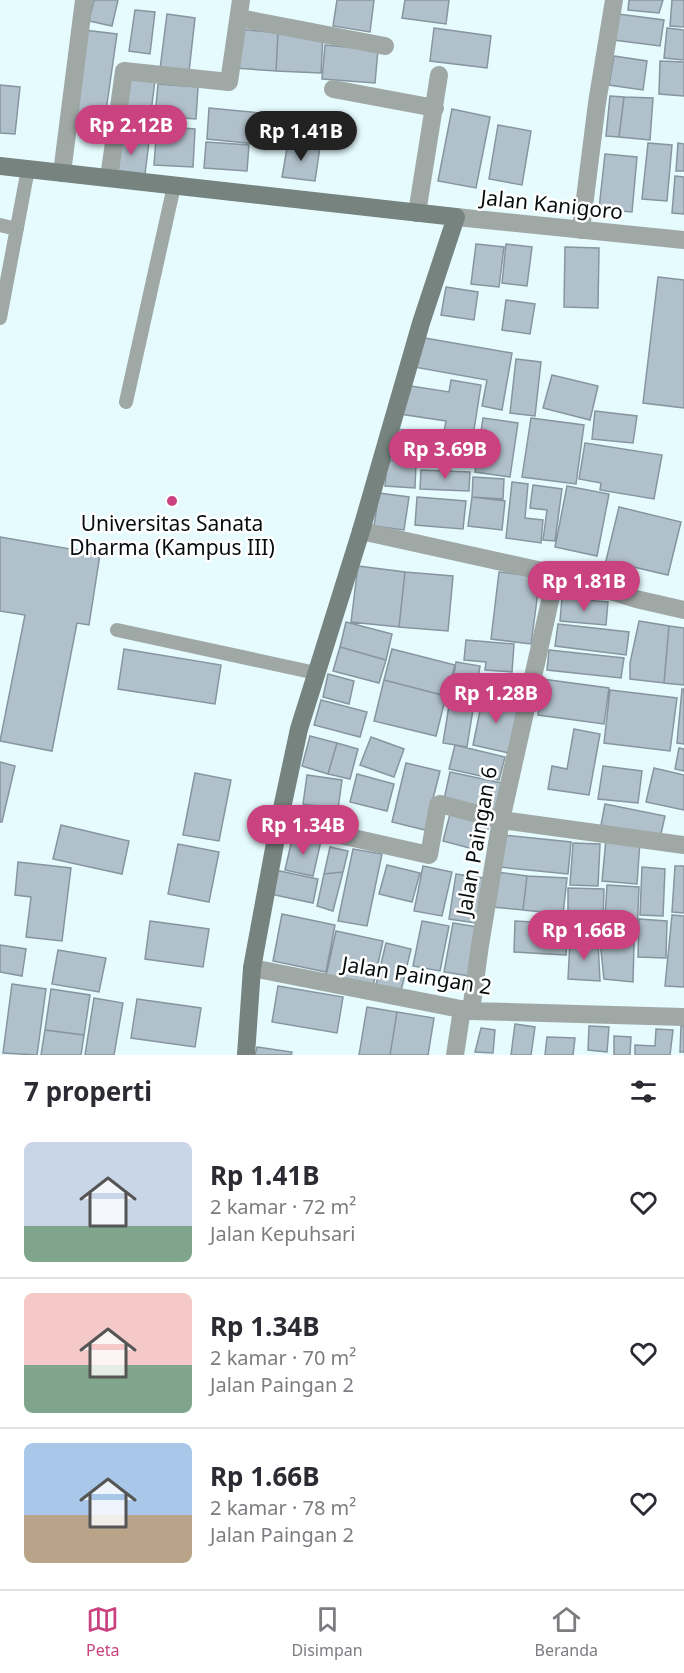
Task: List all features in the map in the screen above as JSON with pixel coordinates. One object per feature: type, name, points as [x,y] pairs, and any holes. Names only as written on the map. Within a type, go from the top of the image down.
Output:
[{"type":"street","points":[[62,172],[84,0]]},
{"type":"street","points":[[581,230],[597,103],[614,0]]},
{"type":"street","points":[[110,178],[124,71],[229,82],[240,9],[385,46]]},
{"type":"street","points":[[417,213],[439,75]]},
{"type":"street","points":[[333,89],[435,108]]},
{"type":"street","name":"Jalan Kanigoro","points":[[0,166],[417,213],[684,240]]},
{"type":"street","points":[[246,1055],[252,968],[299,729],[362,531],[421,323],[456,217]]},
{"type":"street","points":[[362,531],[556,574],[636,599],[684,610]]},
{"type":"street","name":"Jalan Paingan 6","points":[[455,1055],[480,945],[501,820],[556,574]]},
{"type":"street","points":[[278,827],[313,835],[331,833],[429,855],[439,805],[501,820],[684,845]]},
{"type":"street","name":"Jalan Paingan 2","points":[[252,968],[467,1010],[684,1017]]},
{"type":"lane","points":[[0,318],[28,169]]},
{"type":"lane","points":[[126,402],[174,186]]},
{"type":"lane","points":[[0,225],[18,229]]},
{"type":"lane","points":[[117,630],[315,673]]},
{"type":"building","points":[[94,0],[118,0],[112,26],[89,21]]},
{"type":"building","points":[[337,0],[374,0],[370,32],[333,26]]},
{"type":"building","points":[[405,0],[449,0],[446,24],[402,18]]},
{"type":"building","points":[[629,0],[663,0],[659,13],[628,10]]},
{"type":"building","points":[[672,0],[684,0],[684,27],[670,26]]},
{"type":"building","points":[[135,10],[155,12],[150,54],[129,51]]},
{"type":"building","points":[[167,14],[195,18],[189,72],[160,69]]},
{"type":"building","points":[[618,14],[664,20],[660,46],[614,40]]},
{"type":"building","points":[[434,28],[491,36],[487,68],[430,61]]},
{"type":"building","points":[[667,28],[684,30],[684,60],[664,58]]},
{"type":"building","points":[[238,29],[278,33],[276,71],[235,68]]},
{"type":"building","points":[[84,30],[117,34],[103,132],[71,127]]},
{"type":"building","points":[[278,33],[323,36],[321,73],[276,71]]},
{"type":"building","points":[[325,45],[378,50],[375,83],[322,79]]},
{"type":"building","points":[[614,56],[647,61],[643,90],[609,85]]},
{"type":"building","points":[[660,61],[684,62],[684,96],[659,94]]},
{"type":"building","points":[[124,76],[155,80],[148,137],[117,134]]},
{"type":"building","points":[[158,84],[198,87],[196,119],[155,116]]},
{"type":"building","points":[[0,85],[20,87],[15,134],[0,133]]},
{"type":"building","points":[[610,96],[624,97],[619,137],[606,136]]},
{"type":"building","points":[[624,97],[653,98],[650,140],[619,137]]},
{"type":"building","points":[[209,108],[260,113],[257,144],[207,139]]},
{"type":"building","points":[[452,109],[490,117],[476,188],[438,181]]},
{"type":"building","points":[[498,125],[531,131],[522,185],[489,179]]},
{"type":"building","points":[[157,126],[195,129],[193,167],[154,165]]},
{"type":"building","points":[[117,139],[149,142],[145,174],[113,170]]},
{"type":"building","points":[[206,142],[249,145],[247,171],[204,168]]},
{"type":"building","points":[[288,142],[320,147],[315,181],[282,177]]},
{"type":"building","points":[[648,143],[672,145],[667,201],[642,199]]},
{"type":"building","points":[[678,143],[684,144],[684,171],[676,171]]},
{"type":"building","points":[[605,154],[637,157],[632,212],[599,209]]},
{"type":"building","points":[[675,176],[684,177],[684,214],[672,213]]},
{"type":"building","points":[[476,244],[504,247],[499,287],[471,284]]},
{"type":"building","points":[[506,244],[532,247],[527,286],[502,283]]},
{"type":"building","points":[[565,247],[599,248],[598,308],[564,307]]},
{"type":"building","points":[[658,277],[684,280],[684,408],[643,403]]},
{"type":"building","points":[[446,287],[478,292],[474,320],[441,315]]},
{"type":"building","points":[[506,300],[535,304],[530,334],[502,330]]},
{"type":"building","points":[[419,337],[512,353],[502,410],[482,406],[487,380],[414,367]]},
{"type":"building","points":[[516,359],[541,362],[535,416],[510,413]]},
{"type":"building","points":[[552,375],[598,386],[590,420],[543,408]]},
{"type":"building","points":[[451,380],[481,385],[473,436],[444,432],[446,421],[400,414],[405,385],[449,392]]},
{"type":"building","points":[[595,411],[637,416],[633,443],[592,439]]},
{"type":"building","points":[[483,418],[518,423],[510,477],[475,472]]},
{"type":"building","points":[[531,418],[584,425],[576,484],[522,477]]},
{"type":"building","points":[[397,429],[475,438],[471,466],[393,457]]},
{"type":"building","points":[[585,443],[662,455],[654,499],[600,490],[601,483],[579,479]]},
{"type":"building","points":[[387,460],[416,462],[415,488],[385,486]]},
{"type":"building","points":[[421,470],[470,472],[469,491],[420,489]]},
{"type":"building","points":[[473,477],[504,479],[503,499],[472,497]]},
{"type":"building","points":[[512,482],[528,484],[525,518],[543,520],[541,543],[506,538]]},
{"type":"building","points":[[533,485],[562,489],[555,541],[543,540],[547,510],[530,508]]},
{"type":"building","points":[[567,486],[609,494],[597,556],[555,547]]},
{"type":"building","points":[[379,493],[409,497],[404,530],[374,526]]},
{"type":"building","points":[[417,497],[466,501],[463,529],[415,525]]},
{"type":"building","points":[[472,497],[505,501],[502,530],[468,526]]},
{"type":"building","points":[[619,507],[681,522],[668,575],[629,566],[627,574],[604,569]]},
{"type":"building","points":[[0,537],[100,554],[89,625],[77,623],[52,751],[0,741],[25,615],[0,611]]},
{"type":"building","points":[[358,566],[405,572],[399,627],[351,622]]},
{"type":"building","points":[[405,572],[453,576],[448,631],[399,627]]},
{"type":"building","points":[[499,572],[540,577],[531,644],[491,639]]},
{"type":"building","points":[[562,598],[608,602],[606,625],[560,621]]},
{"type":"building","points":[[639,621],[669,626],[664,683],[630,679],[630,663]]},
{"type":"building","points":[[346,622],[392,634],[386,660],[340,647]]},
{"type":"building","points":[[558,624],[629,632],[626,655],[555,646]]},
{"type":"building","points":[[669,626],[684,628],[684,685],[664,683]]},
{"type":"building","points":[[466,640],[514,644],[512,672],[485,670],[486,662],[464,660]]},
{"type":"building","points":[[340,647],[386,660],[379,683],[333,671]]},
{"type":"building","points":[[124,649],[221,665],[215,704],[118,689]]},
{"type":"building","points":[[392,649],[455,665],[446,696],[384,680]]},
{"type":"building","points":[[549,650],[624,658],[621,678],[547,670]]},
{"type":"building","points":[[456,662],[480,666],[467,747],[443,743]]},
{"type":"building","points":[[328,674],[354,681],[349,704],[323,697]]},
{"type":"building","points":[[542,679],[609,688],[604,724],[538,715]]},
{"type":"building","points":[[384,680],[446,696],[436,736],[374,721]]},
{"type":"building","points":[[682,689],[684,689],[684,744],[677,743]]},
{"type":"building","points":[[610,690],[677,698],[670,751],[604,743]]},
{"type":"building","points":[[483,696],[519,703],[509,753],[473,745]]},
{"type":"building","points":[[321,700],[367,712],[360,737],[314,725]]},
{"type":"building","points":[[574,729],[600,734],[589,795],[548,789],[552,766],[567,769]]},
{"type":"building","points":[[310,736],[337,743],[328,774],[302,766]]},
{"type":"building","points":[[371,737],[404,749],[394,777],[360,765]]},
{"type":"building","points":[[337,743],[358,749],[350,779],[328,774]]},
{"type":"building","points":[[455,745],[505,757],[499,780],[449,769]]},
{"type":"building","points":[[679,748],[684,749],[684,771],[675,769]]},
{"type":"building","points":[[0,762],[15,766],[2,822],[0,822]]},
{"type":"building","points":[[406,763],[440,771],[425,830],[392,822]]},
{"type":"building","points":[[603,766],[642,771],[638,803],[598,799]]},
{"type":"building","points":[[654,768],[684,775],[684,810],[646,802]]},
{"type":"building","points":[[450,772],[502,783],[496,815],[443,804]]},
{"type":"building","points":[[195,773],[231,780],[219,841],[183,835]]},
{"type":"building","points":[[357,774],[394,784],[387,811],[350,802]]},
{"type":"building","points":[[307,775],[342,780],[338,809],[303,804]]},
{"type":"building","points":[[605,804],[665,816],[660,838],[601,825]]},
{"type":"building","points":[[450,814],[489,825],[481,851],[443,841]]},
{"type":"building","points":[[61,825],[129,841],[122,874],[53,859]]},
{"type":"building","points":[[293,835],[321,841],[313,876],[285,870]]},
{"type":"building","points":[[502,835],[571,842],[568,874],[499,867]]},
{"type":"building","points":[[606,839],[640,841],[637,884],[602,881]]},
{"type":"building","points":[[573,843],[600,844],[598,886],[570,885]]},
{"type":"building","points":[[178,844],[219,852],[209,902],[168,894]]},
{"type":"building","points":[[330,847],[348,851],[343,872],[324,874]]},
{"type":"building","points":[[353,849],[382,854],[367,926],[338,921]]},
{"type":"building","points":[[18,862],[71,868],[62,941],[26,937],[31,897],[15,895]]},
{"type":"building","points":[[387,865],[420,873],[412,902],[379,894]]},
{"type":"building","points":[[423,866],[452,872],[442,916],[414,911]]},
{"type":"building","points":[[675,866],[684,866],[684,913],[672,912]]},
{"type":"building","points":[[642,867],[665,869],[663,916],[640,915]]},
{"type":"building","points":[[275,870],[318,879],[313,903],[270,894]]},
{"type":"building","points":[[343,872],[333,911],[317,906],[324,874]]},
{"type":"building","points":[[497,872],[527,876],[523,910],[493,907]]},
{"type":"building","points":[[456,874],[483,878],[476,923],[449,919]]},
{"type":"building","points":[[527,876],[567,878],[563,914],[523,910]]},
{"type":"building","points":[[607,885],[639,887],[637,934],[604,933]]},
{"type":"building","points":[[568,888],[604,889],[603,922],[568,921]]},
{"type":"building","points":[[282,914],[335,925],[326,972],[273,961]]},
{"type":"building","points":[[672,915],[684,916],[684,987],[665,986]]},
{"type":"building","points":[[639,919],[667,921],[666,958],[638,957]]},
{"type":"building","points":[[150,921],[209,929],[203,967],[145,959]]},
{"type":"building","points":[[422,921],[449,926],[440,971],[413,966]]},
{"type":"building","points":[[515,921],[568,924],[566,955],[514,952]]},
{"type":"building","points":[[453,923],[478,927],[469,976],[444,972]]},
{"type":"building","points":[[336,931],[383,941],[373,986],[326,976]]},
{"type":"building","points":[[570,941],[598,942],[600,981],[568,979]]},
{"type":"building","points":[[386,943],[411,949],[401,991],[376,985]]},
{"type":"building","points":[[602,943],[634,944],[633,982],[604,979]]},
{"type":"building","points":[[0,945],[26,949],[22,976],[0,972]]},
{"type":"building","points":[[58,950],[106,958],[99,992],[52,984]]},
{"type":"building","points":[[12,984],[46,989],[37,1055],[3,1053]]},
{"type":"building","points":[[278,986],[343,997],[337,1033],[272,1022]]},
{"type":"building","points":[[51,989],[90,995],[84,1035],[45,1030]]},
{"type":"building","points":[[94,998],[123,1003],[114,1055],[85,1055]]},
{"type":"building","points":[[137,999],[201,1008],[195,1047],[131,1038]]},
{"type":"building","points":[[367,1007],[397,1012],[390,1055],[359,1055]]},
{"type":"building","points":[[397,1012],[434,1018],[428,1055],[390,1055]]},
{"type":"building","points":[[515,1024],[535,1027],[531,1055],[511,1055]]},
{"type":"building","points":[[589,1026],[609,1027],[607,1052],[588,1050]]},
{"type":"building","points":[[681,1026],[684,1026],[684,1052],[680,1052]]},
{"type":"building","points":[[481,1028],[495,1030],[493,1053],[475,1052]]},
{"type":"building","points":[[656,1029],[673,1030],[670,1055],[635,1055],[635,1045],[655,1046]]},
{"type":"building","points":[[45,1030],[84,1035],[81,1055],[41,1055]]},
{"type":"building","points":[[614,1036],[631,1037],[630,1055],[614,1055]]},
{"type":"building","points":[[547,1037],[575,1038],[573,1055],[545,1055]]},
{"type":"building","points":[[257,1047],[292,1052],[291,1055],[255,1055]]},
{"type":"place","name":"Universitas Sanata Dharma (Kampus III)","points":[[172,501]]}]
